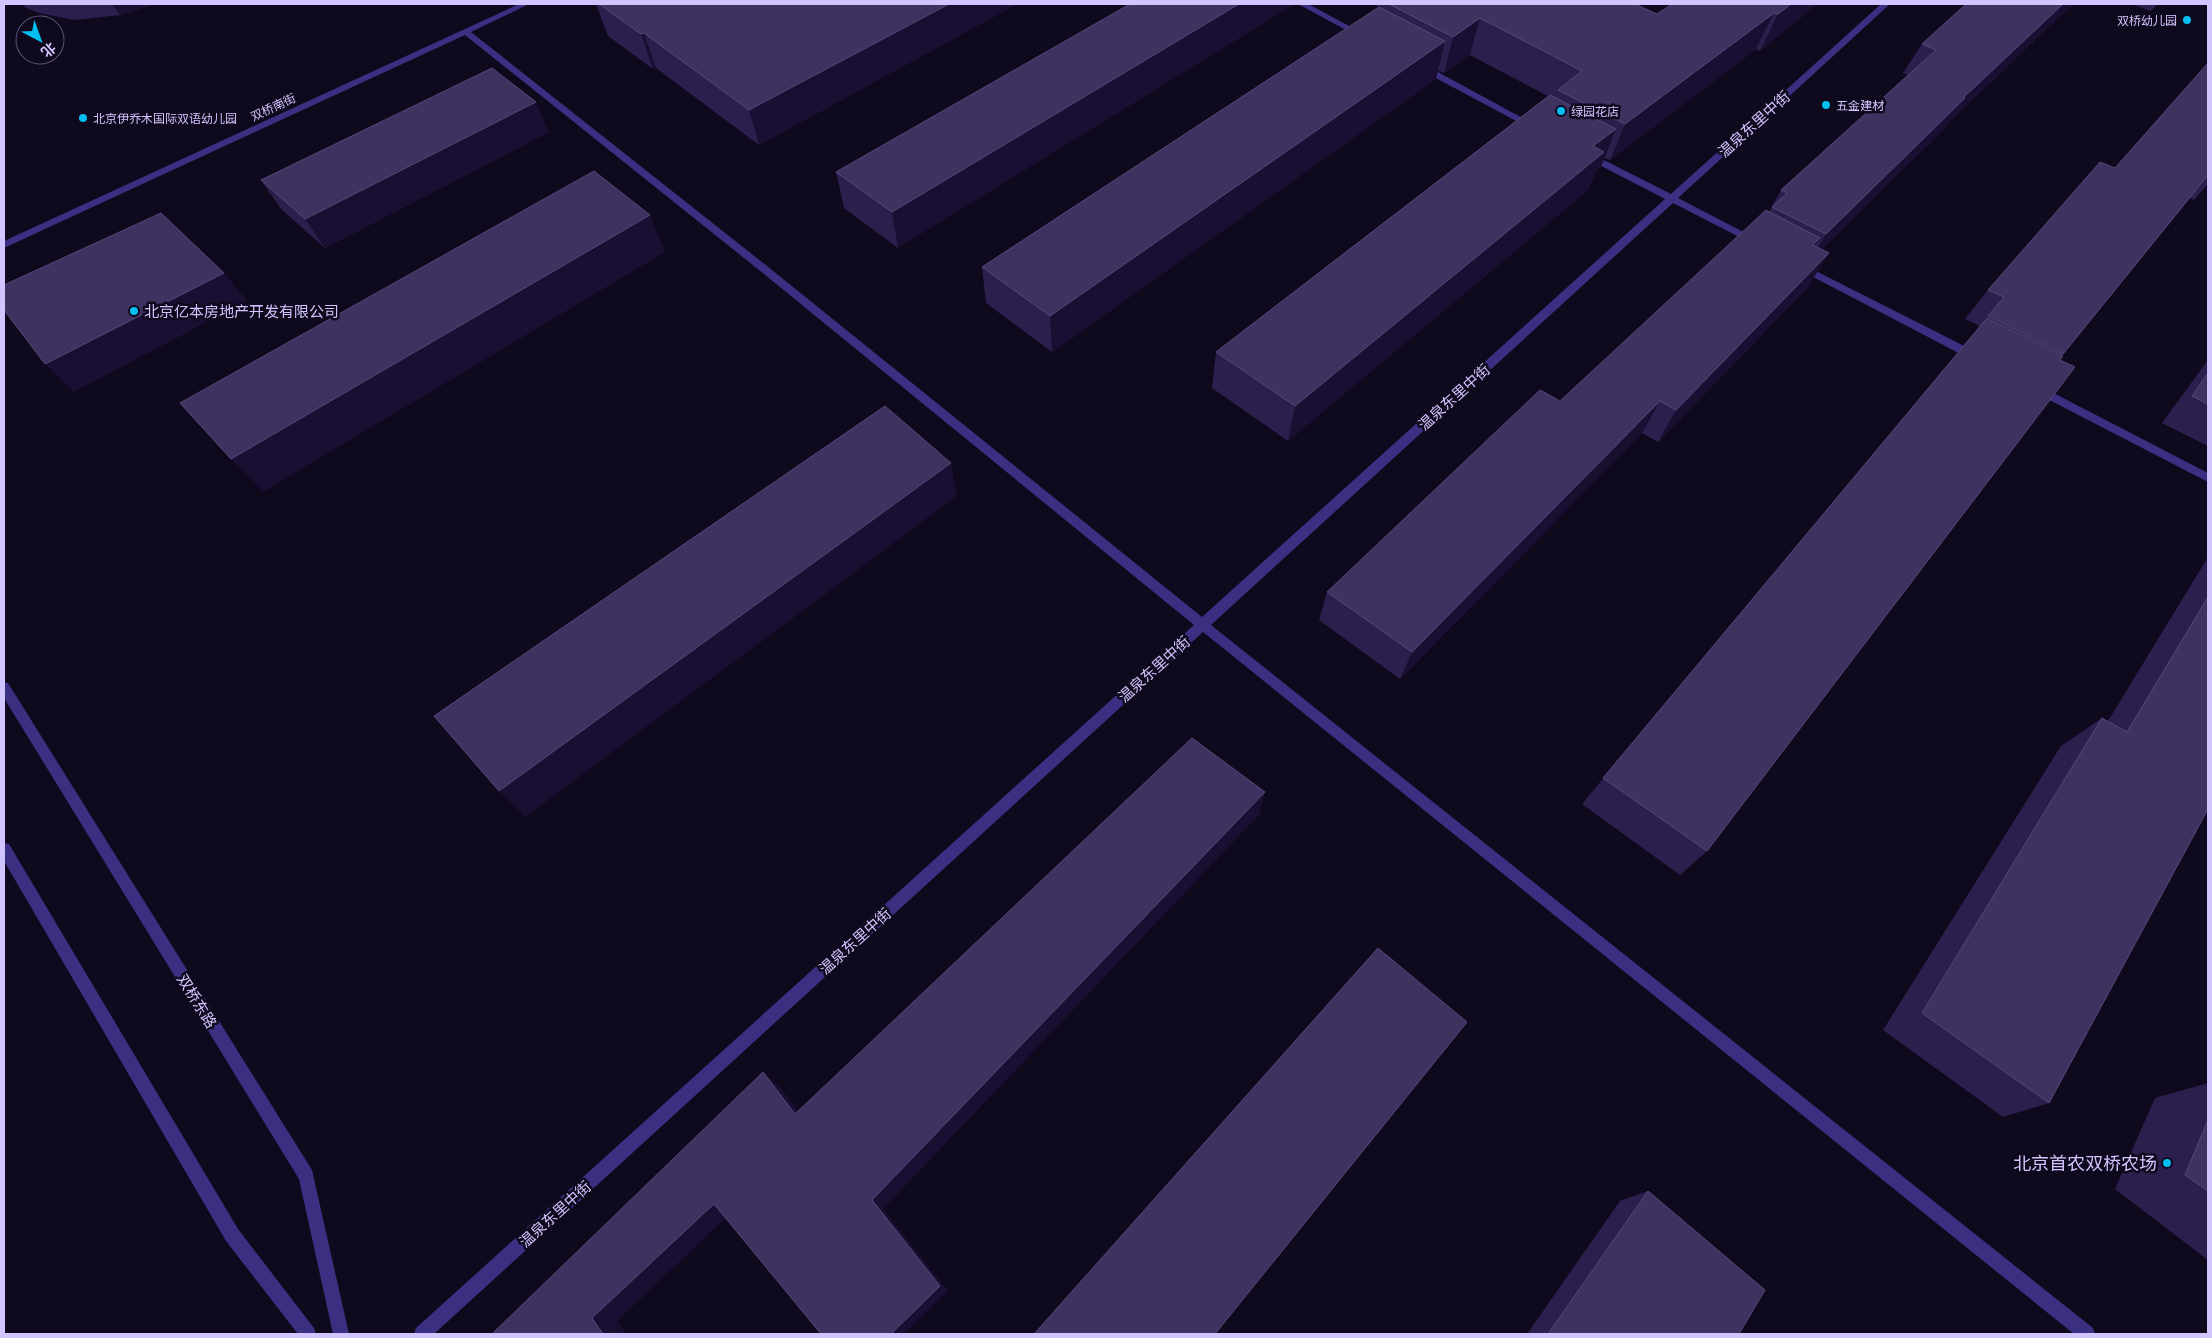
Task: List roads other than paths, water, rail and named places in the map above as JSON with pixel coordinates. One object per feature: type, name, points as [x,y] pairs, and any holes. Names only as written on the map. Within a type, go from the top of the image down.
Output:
[{"type":"street","name":"双桥南街","points":[[4,245],[526,4]]},
{"type":"street","points":[[1302,4],[1372,41]]},
{"type":"street","name":"温泉东里中街","points":[[422,1334],[1886,4]]},
{"type":"street","points":[[466,32],[775,278],[1202,625],[2087,1334]]},
{"type":"street","points":[[1416,64],[1546,133]]},
{"type":"street","points":[[1581,152],[1760,244]]},
{"type":"street","points":[[1795,263],[1988,364]]},
{"type":"street","points":[[2032,386],[2208,478]]},
{"type":"street","name":"双桥东路","points":[[4,687],[306,1176],[342,1334]]},
{"type":"street","points":[[4,848],[232,1235],[308,1334]]},
{"type":"place","name":"双桥幼儿园","points":[[2187,20]]},
{"type":"place","name":"五金建材","points":[[1826,105]]},
{"type":"place","name":"绿园花店","points":[[1561,111]]},
{"type":"place","name":"北京伊乔木国际双语幼儿园","points":[[83,118]]},
{"type":"place","name":"北京亿本房地产开发有限公司","points":[[134,311]]},
{"type":"place","name":"北京首农双桥农场","points":[[2167,1163]]}]
